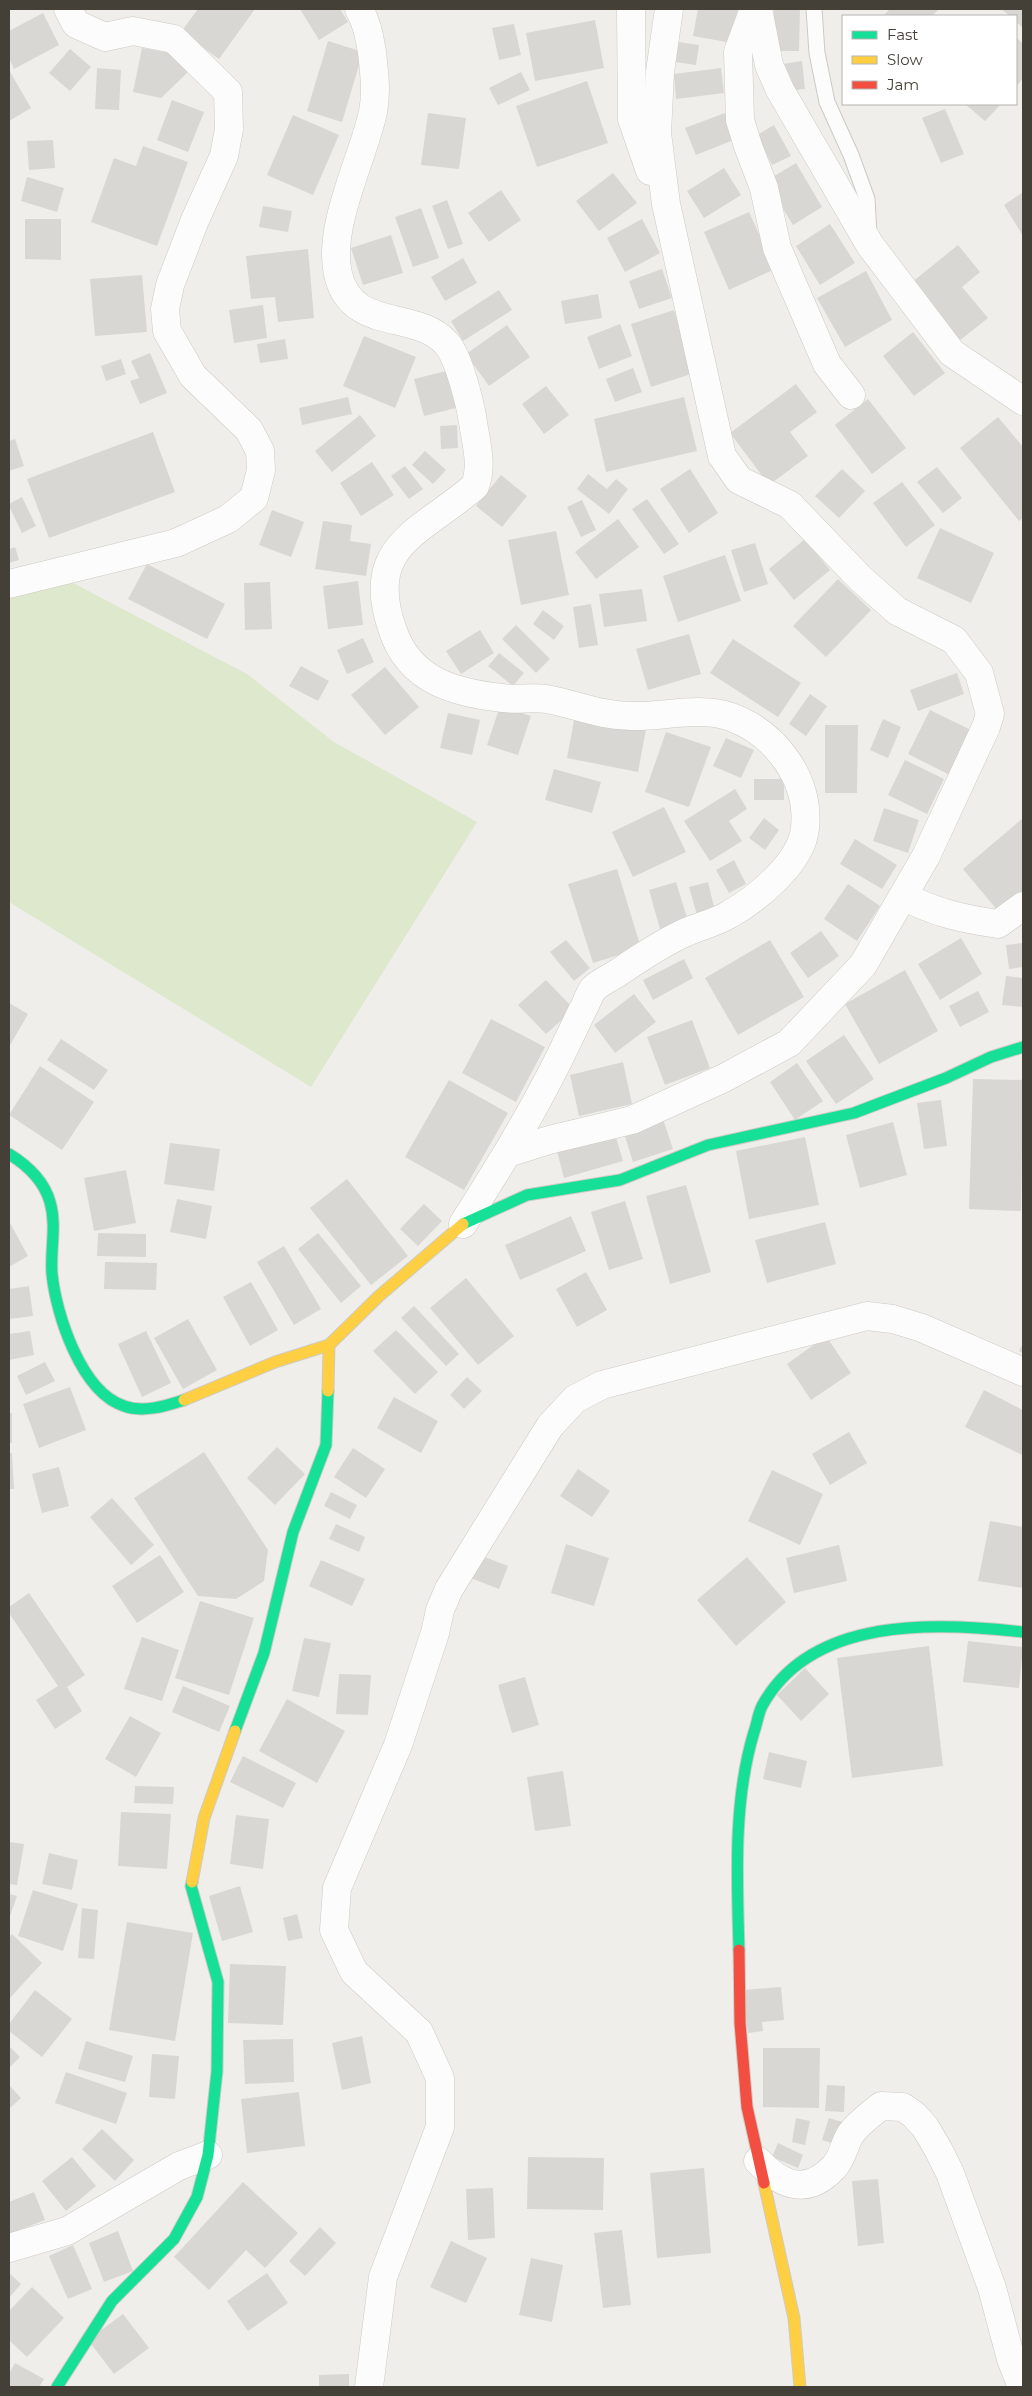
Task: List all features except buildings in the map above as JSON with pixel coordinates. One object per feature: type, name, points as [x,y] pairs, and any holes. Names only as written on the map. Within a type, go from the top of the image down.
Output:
[{"type":"main road","points":[[10,1157],[20,1160],[40,1180],[50,1201],[53,1223],[52,1274],[61,1322],[82,1366],[99,1389],[121,1404],[141,1409],[162,1406],[219,1386],[275,1362],[329,1345],[379,1296],[463,1224],[527,1195],[620,1180],[708,1145],[854,1113],[946,1078],[991,1057],[1023,1047]]},
{"type":"main road","points":[[57,2387],[112,2301],[174,2239],[197,2197],[208,2155],[217,2071],[218,1982],[192,1886],[204,1818],[264,1653],[293,1532],[326,1445],[329,1345]]},
{"type":"main road","points":[[800,2387],[794,2318],[747,2107],[740,2024],[739,1833],[747,1756],[762,1707],[784,1677],[810,1655],[848,1638],[894,1629],[978,1627],[1023,1632]]},
{"type":"street","points":[[9,584],[176,543],[228,519],[254,498],[261,470],[260,451],[249,430],[193,376],[178,353],[168,331],[165,310],[170,285],[195,220],[224,156],[230,129],[228,92],[174,39],[134,31],[105,37],[76,24],[68,9]]},
{"type":"street","points":[[359,9],[367,23],[372,57],[375,82],[373,111],[336,244],[338,273],[346,294],[362,310],[428,331],[447,344],[467,393],[479,462],[479,475],[475,486],[400,543],[389,561],[384,581],[385,606],[394,634],[409,660],[426,677],[447,688],[503,698],[546,699],[602,715],[633,717],[702,713],[728,716],[756,728],[781,750],[801,790],[806,808],[805,832],[795,858],[767,887],[729,915],[679,935],[593,989],[546,1085],[508,1153],[463,1224]]},
{"type":"street","points":[[631,9],[633,24],[632,119],[646,160],[666,204]]},
{"type":"street","points":[[508,1153],[549,1140],[632,1120],[724,1078],[789,1043],[862,965],[926,856],[986,727],[990,714],[979,673],[954,640],[897,611],[860,578],[790,505],[739,480],[730,469],[717,442],[666,204],[656,133],[660,72],[669,9]]},
{"type":"street","points":[[754,9],[738,52],[740,120],[764,188],[776,248],[827,364],[851,395]]},
{"type":"street","points":[[758,9],[769,65],[780,90],[870,245],[952,353],[1023,401]]},
{"type":"street","points":[[904,896],[925,908],[963,918],[998,924],[1023,906]]},
{"type":"street","points":[[369,2387],[383,2278],[440,2126],[440,2078],[419,2032],[354,1972],[334,1930],[337,1888],[398,1745],[435,1633],[440,1610],[449,1588],[550,1426],[575,1399],[602,1385],[867,1316],[893,1319],[922,1328],[1023,1372]]},
{"type":"street","points":[[758,2162],[771,2175],[784,2183],[798,2185],[813,2183],[835,2166],[850,2135],[881,2106],[903,2107],[914,2114],[930,2134],[950,2173],[992,2288],[1011,2359],[1022,2387]]},
{"type":"street","points":[[9,2248],[67,2231],[179,2166],[208,2155]]},
{"type":"lane","points":[[814,9],[817,53],[827,102],[851,154],[867,199],[870,245]]},
{"type":"green space","points":[[73,583],[247,674],[334,742],[477,822],[311,1087],[9,902],[9,593]]},
{"type":"traffic: fast","points":[[463,1224],[527,1195],[620,1180],[708,1145],[854,1113],[946,1078],[991,1057],[1023,1047]]},
{"type":"traffic: fast","points":[[9,1154],[34,1174],[44,1187],[50,1202],[53,1220],[52,1274],[54,1291],[65,1330],[83,1369],[95,1385],[109,1398],[124,1406],[147,1409],[184,1400]]},
{"type":"traffic: fast","points":[[235,1731],[264,1653],[293,1532],[326,1445],[328,1391]]},
{"type":"traffic: fast","points":[[739,1950],[737,1868],[739,1813],[747,1758],[762,1706],[784,1677],[811,1655],[843,1640],[878,1632],[915,1627],[952,1627],[1023,1632]]},
{"type":"traffic: fast","points":[[57,2387],[112,2301],[174,2239],[197,2197],[208,2155],[217,2071],[218,1982],[191,1886],[192,1882]]},
{"type":"traffic: slow","points":[[329,1345],[379,1296],[463,1224]]},
{"type":"traffic: slow","points":[[184,1400],[275,1362],[329,1345],[328,1391]]},
{"type":"traffic: slow","points":[[192,1882],[204,1818],[235,1731]]},
{"type":"traffic: slow","points":[[764,2183],[794,2318],[800,2387]]},
{"type":"traffic: jam","points":[[739,1950],[740,2023],[747,2107],[764,2183]]}]
